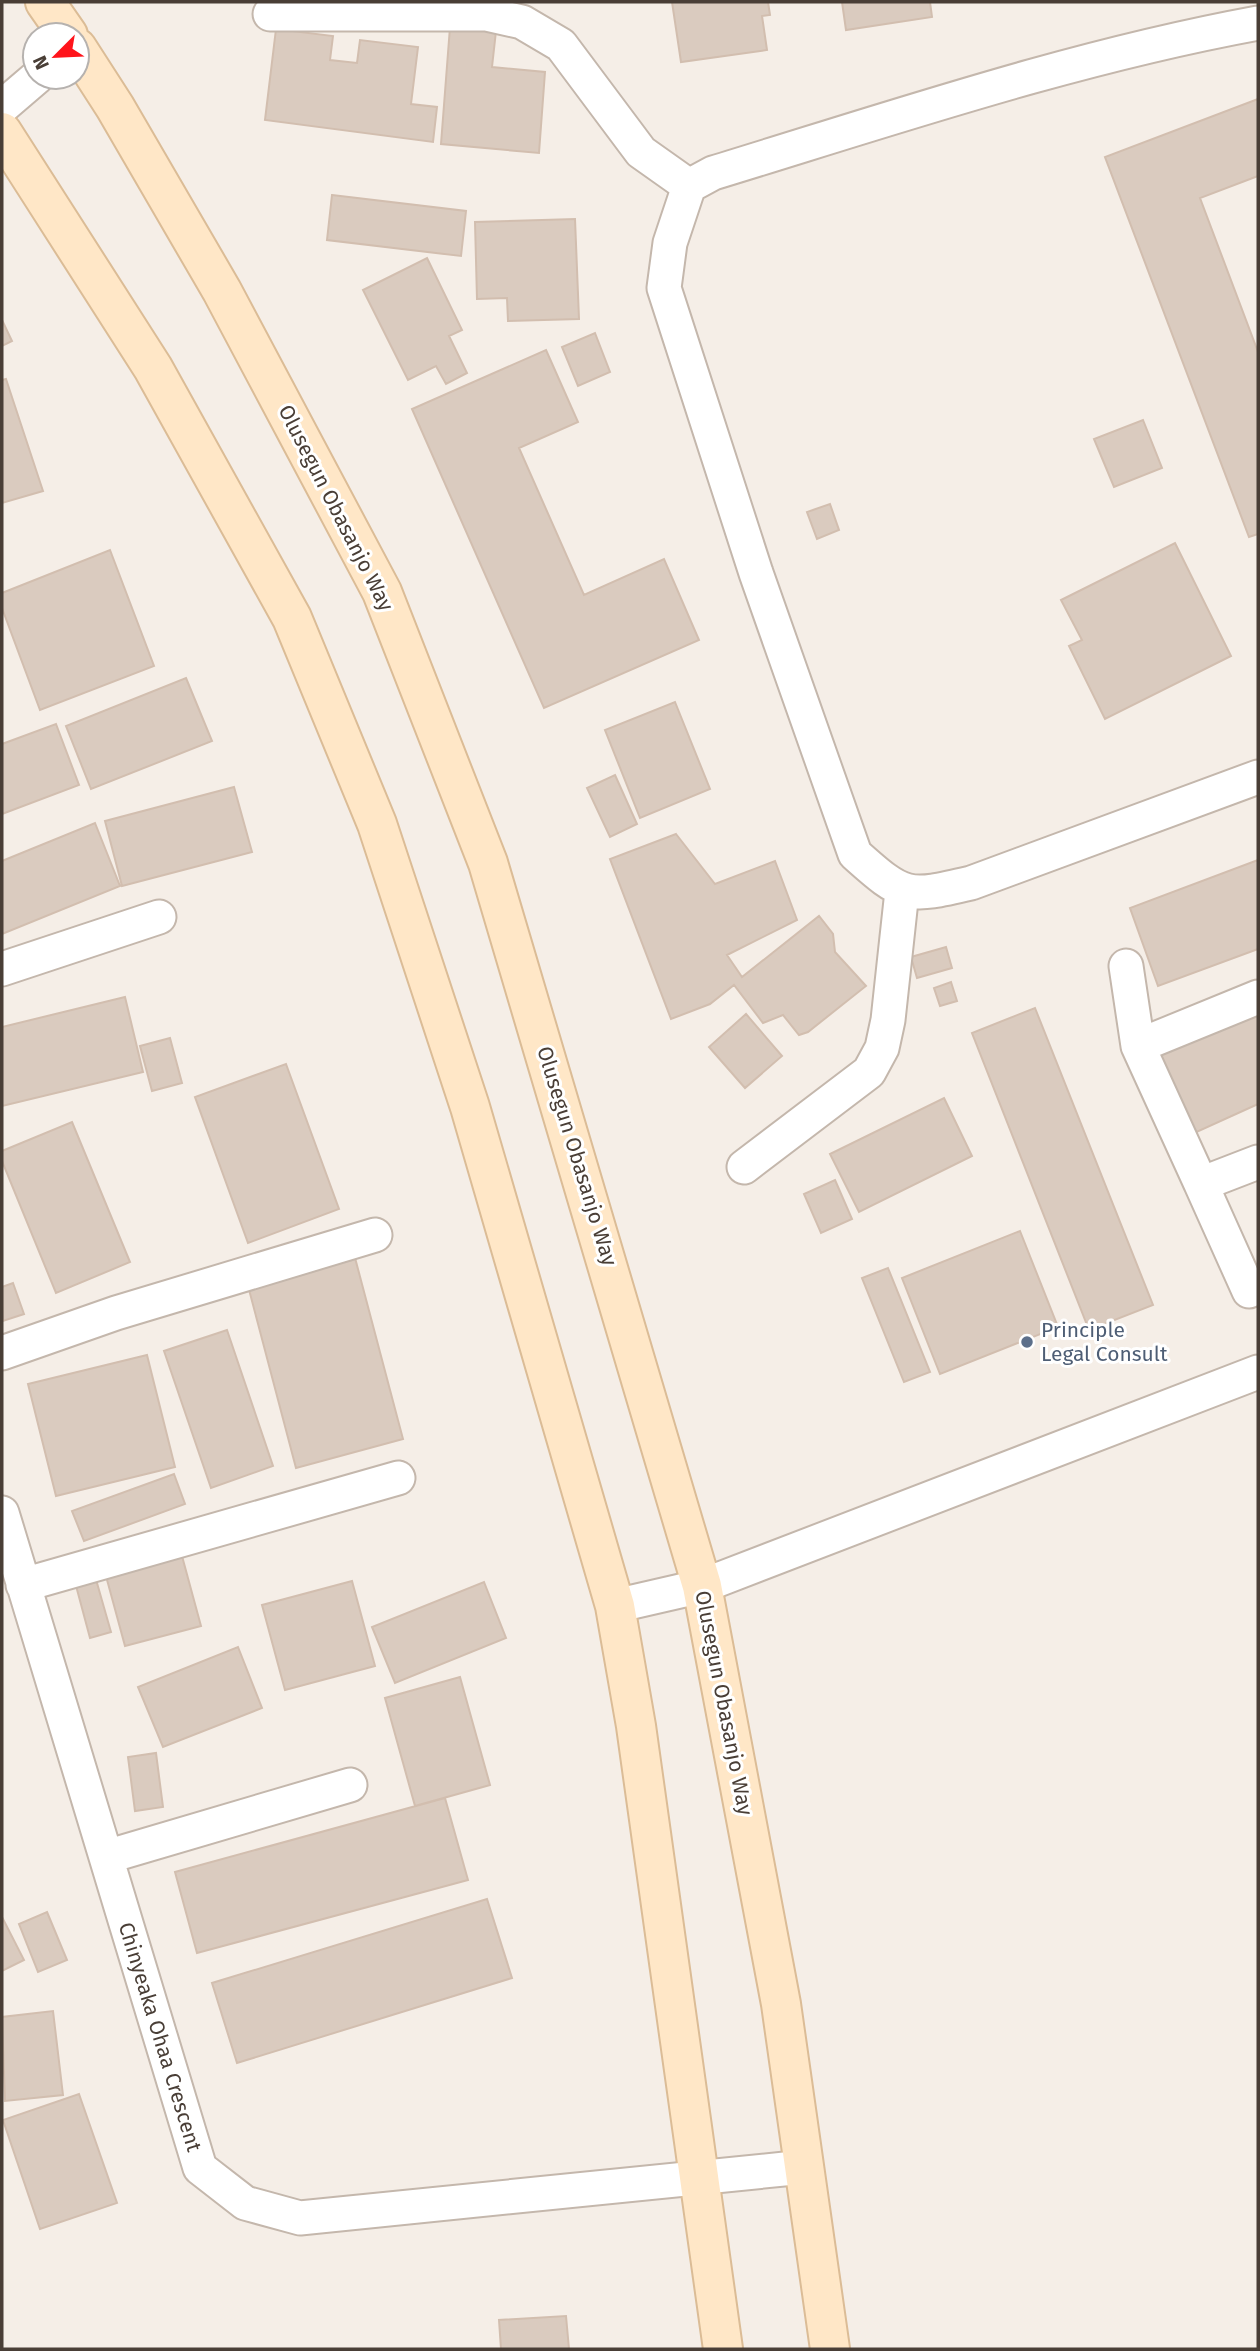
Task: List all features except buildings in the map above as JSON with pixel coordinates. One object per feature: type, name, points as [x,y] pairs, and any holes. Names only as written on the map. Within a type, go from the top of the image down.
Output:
[{"type":"main road","points":[[45,2],[58,21]]},
{"type":"main road","name":"Olusegun Obasanjo Way","points":[[91,69],[116,107],[222,291],[383,592],[488,863],[702,1586],[781,2004],[830,2349]]},
{"type":"main road","points":[[2,132],[153,368],[292,618],[367,799],[470,1107],[615,1606],[636,1726],[723,2349]]},
{"type":"street","points":[[270,14],[486,13],[522,22],[561,45],[641,152],[689,186]]},
{"type":"street","points":[[1258,23],[1188,36],[961,97],[713,173],[689,186],[670,243],[664,288],[756,573],[855,854],[890,886],[902,891],[924,894],[971,883],[1258,777]]},
{"type":"street","points":[[2,107],[21,91]]},
{"type":"street","points":[[744,1167],[869,1072],[882,1048],[888,1020],[902,891]]},
{"type":"street","points":[[2,969],[159,918]]},
{"type":"street","points":[[1126,966],[1139,1046],[1249,1291]]},
{"type":"street","points":[[1139,1046],[1258,997]]},
{"type":"street","points":[[1201,1184],[1258,1162]]},
{"type":"street","points":[[2,1353],[116,1313],[375,1235]]},
{"type":"street","points":[[615,1606],[702,1586],[1258,1372]]},
{"type":"street","points":[[23,1585],[398,1478]]},
{"type":"street","name":"Chinyeaka Ohaa Crescent","points":[[2,1513],[200,2168],[245,2203],[300,2218],[804,2166]]},
{"type":"street","points":[[106,1857],[350,1785]]},
{"type":"place","name":"Principle Legal Consult","points":[[1027,1342]]}]
